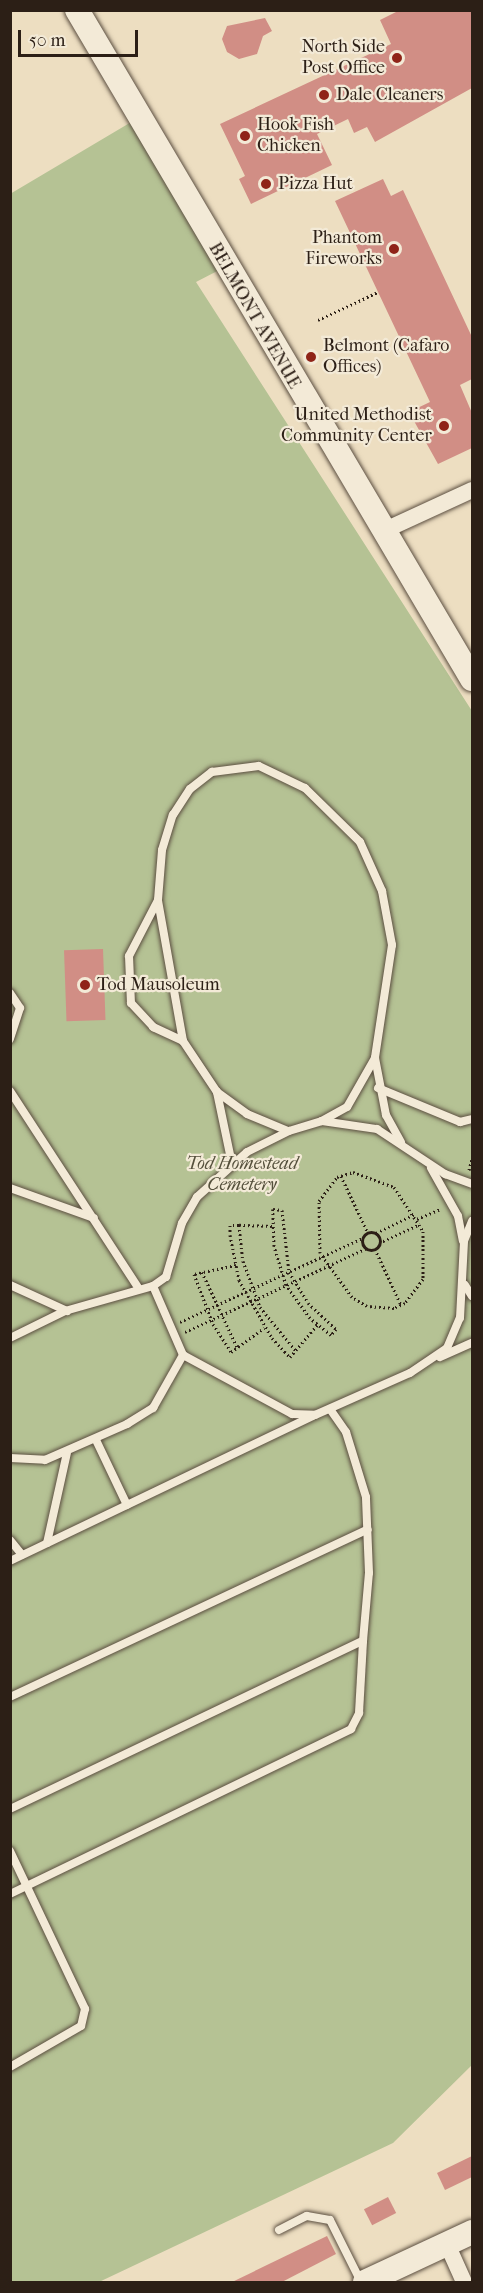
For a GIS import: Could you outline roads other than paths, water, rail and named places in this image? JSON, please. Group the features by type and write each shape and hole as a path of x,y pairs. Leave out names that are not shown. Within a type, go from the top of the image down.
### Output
{"main road":[{"name":"BELMONT AVENUE","path":"77,10 472,680"},
{"path":"363,2283 472,2232"}],"street":[{"path":"383,531 472,490"},
{"path":"447,2244 464,2283"}],"lane":[{"path":"289,1131 247,1114 217,1092 183,1041 158,900 162,850 172,815 190,789 212,772 259,766 305,788 360,843 389,918 392,945 375,1058 378,1088 401,1142"},
{"path":"158,900 129,956 131,1003 153,1027 183,1041"},
{"path":"10,993 20,1008 10,1039"},
{"path":"10,1338 67,1311 153,1286 166,1277 182,1223 197,1197 232,1164 289,1131 322,1121 347,1107 375,1058"},
{"path":"378,1088 460,1122 472,1119"},
{"path":"10,1091 139,1290"},
{"path":"217,1092 232,1164"},
{"path":"322,1121 359,1124 401,1142 426,1162 472,1184"},
{"path":"426,1162 452,1204 464,1241 465,1285 456,1334 432,1361"},
{"path":"10,1188 94,1218"},
{"path":"464,1241 472,1221"},
{"path":"10,1285 67,1311"},
{"path":"465,1285 472,1296"},
{"path":"153,1286 183,1355 292,1414 315,1415"},
{"path":"10,1561 315,1415 472,1343"},
{"path":"10,1458 29,1462 67,1453 96,1440 153,1408 183,1355"},
{"path":"10,1894 351,1729 359,1713 368,1529 357,1461 330,1409"},
{"path":"96,1440 127,1505"},
{"path":"47,1543 67,1453"},
{"path":"10,1697 368,1529"},
{"path":"10,1540 22,1555"},
{"path":"10,1809 363,1641"},
{"path":"10,1851 85,2009 81,2026 10,2067"},
{"path":"279,2230 307,2216 330,2220 363,2283"}],"place":[{"name":"North Side Post Office","path":"397,58"},
{"name":"Dale Cleaners","path":"324,95"},
{"name":"Hook Fish Chicken","path":"245,136"},
{"name":"Pizza Hut","path":"266,184"},
{"name":"Phantom Fireworks","path":"394,249"},
{"name":"Belmont (Cafaro Offices)","path":"311,357"},
{"name":"United Methodist Community Center","path":"444,426"},
{"name":"Tod Mausoleum","path":"85,985"}],"park label":[{"name":"Tod Homestead Cemetery","path":"242,1175"}]}
